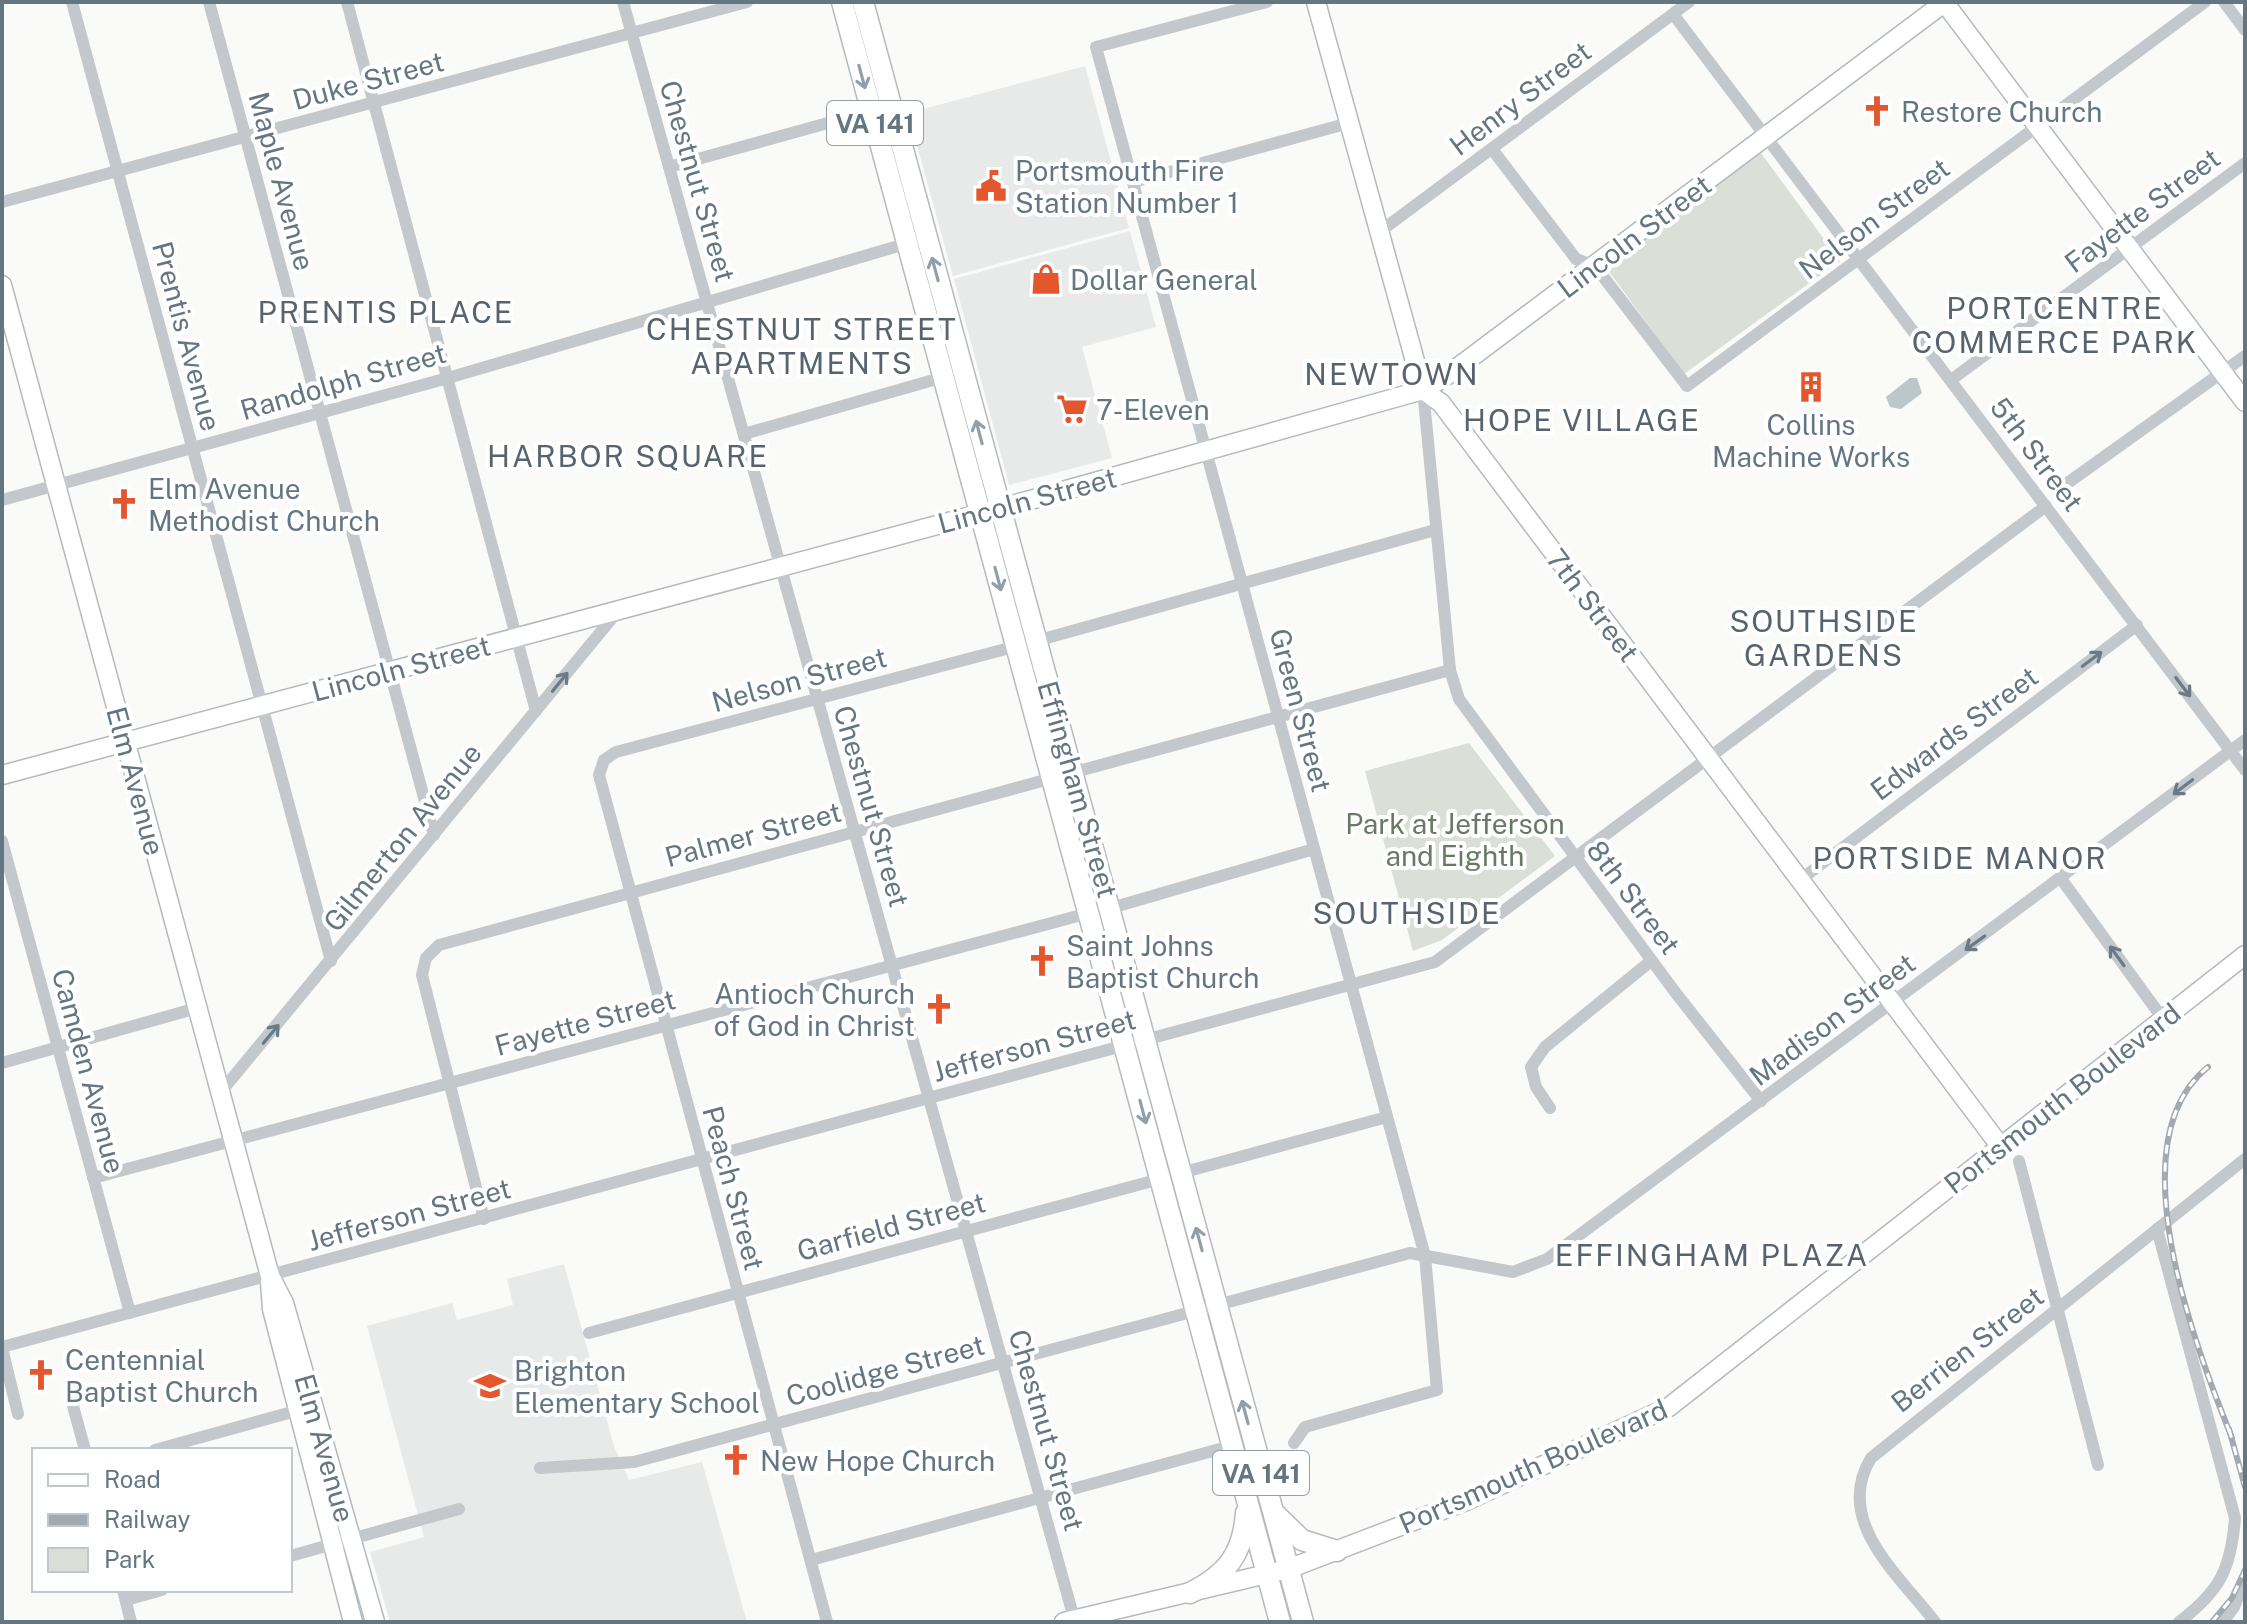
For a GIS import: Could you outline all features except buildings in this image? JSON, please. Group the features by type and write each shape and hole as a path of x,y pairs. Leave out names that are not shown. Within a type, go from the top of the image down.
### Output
{"main road":[{"name":"Effingham Street","path":"842,2 871,111 917,241 1062,776 1089,913 1277,1615"},
{"name":"Effingham Street","path":"863,2 944,377 990,510"},
{"path":"1316,2 1423,390"},
{"path":"1945,2 2245,402"},
{"name":"Lincoln Street","path":"2,775 990,510 1423,390 1595,266 1945,2"},
{"name":"Elm Avenue","path":"2,285 9,344 56,485 270,1276 272,1309 352,1540 375,1622"},
{"name":"7th Street","path":"1423,390 1441,403 2001,1147"},
{"name":"Effingham Street","path":"1062,776 1111,908 1303,1622"},
{"name":"Portsmouth Boulevard","path":"1071,1621 1288,1569 1479,1496 1669,1407 2245,955"},
{"name":"Elm Avenue","path":"305,1408 332,1545 353,1622"},
{"path":"1190,1593 1219,1577 1237,1555 1245,1531 1247,1497"},
{"path":"1270,1508 1287,1530 1302,1540 1337,1551"}],"street":[{"name":"Prentis Avenue","path":"72,2 331,961"},
{"name":"Maple Avenue","path":"209,2 434,835"},
{"path":"347,2 536,711"},
{"name":"Chestnut Street","path":"623,2 1041,1498 1071,1621"},
{"name":"Duke Street","path":"2,202 747,2"},
{"name":"Green Street","path":"1267,2 1096,47 1425,1256 1437,1390 1305,1427 1294,1443"},
{"name":"Henry Street","path":"1378,233 1689,2"},
{"name":"Nelson Street","path":"1595,266 1687,386 2205,2"},
{"path":"2224,2 2245,30"},
{"name":"5th Street","path":"1673,14 2245,770"},
{"path":"669,167 871,111"},
{"path":"1133,182 1349,123"},
{"path":"1492,149 1576,259 1595,266"},
{"name":"Fayette Street","path":"1951,380 2245,163"},
{"name":"Randolph Street","path":"2,500 448,378 917,241"},
{"path":"2062,487 2245,356"},
{"path":"744,434 944,377"},
{"name":"8th Street","path":"1423,390 1450,670 1459,699 1651,961 1761,1101"},
{"name":"Jefferson Street","path":"2,1348 1435,962 2046,506"},
{"name":"Nelson Street","path":"600,767 616,752 1026,644 1435,530"},
{"name":"Gilmerton Avenue","path":"220,1093 619,610"},
{"name":"Edwards Street","path":"1800,880 2137,625"},
{"name":"Palmer Street","path":"449,1084 422,975 426,958 439,945 1450,670"},
{"name":"Madison Street","path":"1425,1256 1513,1272 1547,1259 2062,880 2245,740"},
{"name":"Peach Street","path":"600,767 599,775 630,892 827,1622"},
{"name":"Camden Avenue","path":"2,841 130,1313"},
{"path":"1111,908 1314,849"},
{"path":"2062,880 2163,1019"},
{"name":"Fayette Street","path":"93,1178 1089,913"},
{"path":"1550,1108 1536,1087 1531,1067 1545,1047 1651,961"},
{"path":"2,1063 197,1008"},
{"path":"449,1084 484,1219"},
{"path":"1181,1173 1387,1117"},
{"name":"Berrien Street","path":"1935,1622 1866,1533 1857,1499 1862,1473 1871,1458 2245,1159"},
{"path":"2019,1161 2098,1465"},
{"name":"Garfield Street","path":"589,1333 1160,1179"},
{"path":"2157,1229 2233,1500 2233,1543 2228,1564 2209,1598 2179,1622"},
{"name":"Coolidge Street","path":"540,1468 624,1464 1410,1253 1425,1256"},
{"path":"2,1348 18,1414"},
{"path":"73,1406 84,1448"},
{"path":"162,1448 305,1408"},
{"path":"811,1560 1231,1446"},
{"path":"292,1555 459,1509"},
{"path":"2223,1622 2234,1607 2245,1580"},
{"path":"131,1622 124,1595 147,1592"}],"shaded area":[{"path":"1085,66 1129,228 953,276 908,113"},
{"path":"1130,231 1156,327 1082,347 1112,458 1009,485 954,279"},
{"path":"1910,378 1917,378 1922,393 1901,409 1890,407 1886,397"},
{"name":"Brighton Elementary School","path":"564,1264 614,1446 629,1480 702,1462 747,1622 390,1622 370,1552 424,1537 367,1326 452,1303 457,1320 513,1305 507,1279"}],"green space":[{"path":"1761,153 1840,261 1684,374 1605,266"},
{"name":"Park at Jefferson and Eighth","path":"1469,743 1555,856 1442,940 1413,951 1365,771"}],"railway":[{"path":"2208,1067 2181,1100 2167,1144 2165,1193 2184,1301 2232,1438"},
{"path":"2229,1429 2245,1487"},
{"path":"2212,1622 2232,1598 2245,1570"}],"place":[{"name":"Restore Church","path":"1877,111"},
{"name":"Portsmouth Fire Station Number 1","path":"991,186"},
{"name":"Dollar General","path":"1046,279"},
{"name":"Collins Machine Works","path":"1811,387"},
{"name":"7-Eleven","path":"1072,409"},
{"name":"Elm Avenue Methodist Church","path":"124,504"},
{"name":"Saint Johns Baptist Church","path":"1042,961"},
{"name":"Antioch Church of God in Christ","path":"939,1009"},
{"name":"Centennial Baptist Church","path":"41,1375"},
{"name":"Brighton Elementary School","path":"490,1386"},
{"name":"New Hope Church","path":"736,1460"}],"district":[{"name":"PRENTIS PLACE","path":"386,312"},
{"name":"PORTCENTRE COMMERCE PARK","path":"2055,325"},
{"name":"CHESTNUT STREET APARTMENTS","path":"802,346"},
{"name":"NEWTOWN","path":"1392,374"},
{"name":"HOPE VILLAGE","path":"1582,420"},
{"name":"HARBOR SQUARE","path":"628,456"},
{"name":"SOUTHSIDE GARDENS","path":"1824,638"},
{"name":"PORTSIDE MANOR","path":"1960,858"},
{"name":"SOUTHSIDE","path":"1407,913"},
{"name":"EFFINGHAM PLAZA","path":"1712,1255"}]}
